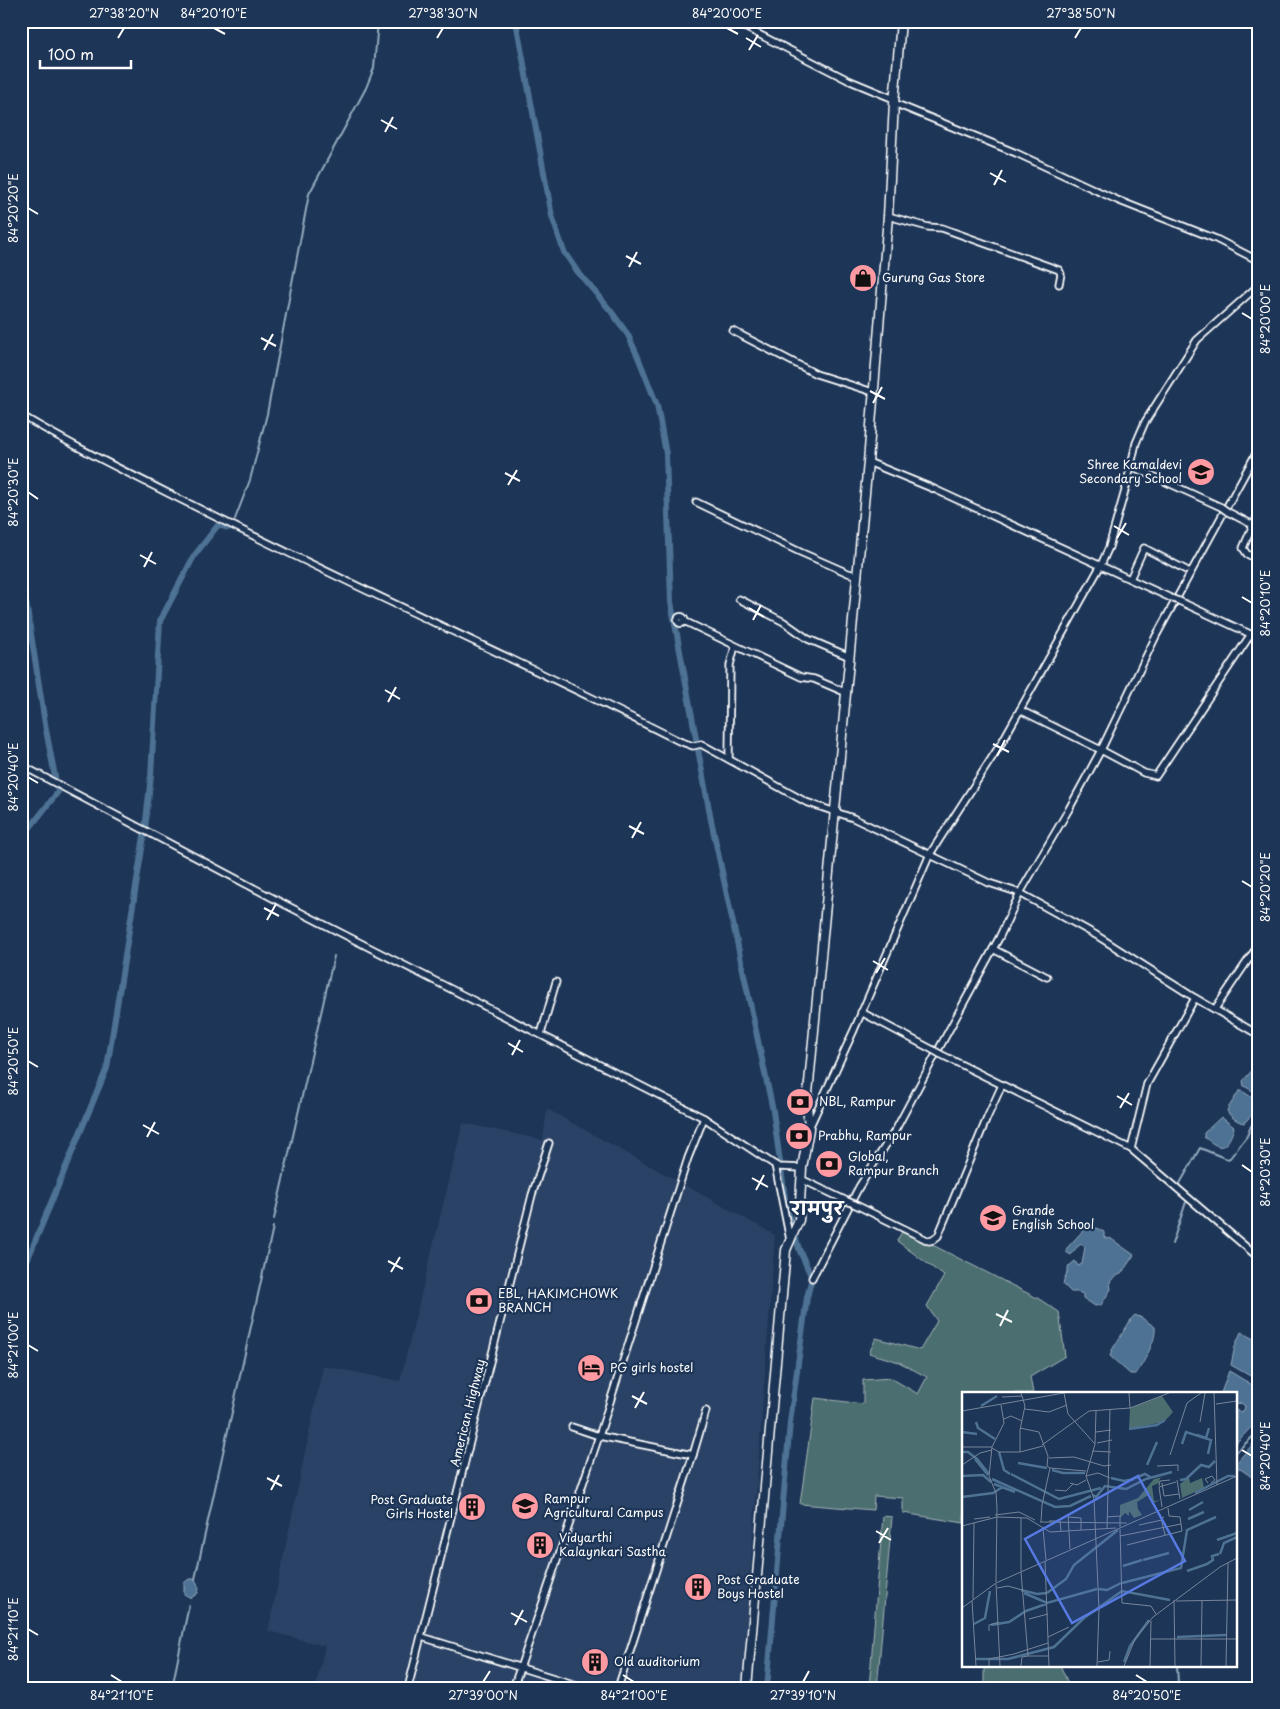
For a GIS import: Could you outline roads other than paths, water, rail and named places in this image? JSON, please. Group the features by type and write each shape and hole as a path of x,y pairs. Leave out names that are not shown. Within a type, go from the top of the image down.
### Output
{"main road":[{"path":"747,1688 786,1250 799,1220 802,1168 809,1129 807,1104 868,462 888,216 894,101 901,21"}],"street":[{"path":"733,21 848,80 894,101 1016,153 1117,200 1216,239 1259,261"},
{"path":"888,216 928,227 942,228 1059,270 1061,274 1059,284"},
{"path":"809,1129 930,854 1002,742 1101,565 1109,547 1136,443 1145,422 1197,340 1259,285"},
{"path":"733,331 816,374 873,392"},
{"path":"21,415 61,438 240,530 556,680 679,741 693,746 701,744 806,802 853,818 989,883 1022,894 1096,935 1195,998 1259,1035"},
{"path":"812,1278 859,1187 896,1129 1101,750 1156,636 1259,448"},
{"path":"868,462 1101,565 1259,638"},
{"path":"1131,466 1221,507 1253,525"},
{"path":"696,502 800,552 858,576"},
{"path":"1259,515 1243,548 1247,554 1259,560"},
{"path":"1130,579 1144,548 1186,570"},
{"path":"739,600 784,622 808,640 850,656"},
{"path":"684,621 801,677 814,679 847,693"},
{"path":"1020,710 1153,777 1156,776 1251,634"},
{"path":"729,759 730,665 735,646"},
{"path":"21,765 284,904 704,1118 777,1166 802,1168"},
{"path":"1215,1009 1259,944"},
{"path":"993,950 1047,976"},
{"path":"541,1034 556,982"},
{"path":"1132,1149 1147,1084 1195,998"},
{"path":"861,1012 1002,1086 1132,1149 1259,1258"},
{"path":"801,1179 929,1241 933,1240 938,1236 1002,1086"},
{"path":"513,1688 599,1436 688,1158 704,1118"},
{"name":"American Highway","path":"408,1688 532,1195 548,1143"},
{"path":"777,1166 791,1237"},
{"path":"618,1688 706,1411"},
{"path":"572,1427 599,1436 693,1456"},
{"path":"422,1638 586,1688"}],"waterway":[{"path":"235,519 250,480 267,414 309,194 366,88 374,68 378,21"},
{"path":"516,21 552,216 564,252 628,335 657,405 666,454 671,602 711,820 773,1111 786,1205 799,1249 812,1278 807,1297 790,1422 767,1688"},
{"path":"145,829 151,776 160,621 194,556 218,525 228,528"},
{"path":"21,570 46,730 58,792 21,839"},
{"path":"21,1275 107,1068 144,836"},
{"path":"274,1219 334,956"},
{"path":"1179,1185 1200,1148 1227,1159 1230,1158 1247,1136 1251,1126 1259,1119"},
{"path":"1172,1244 1186,1202"},
{"path":"195,1579 273,1227"},
{"path":"1238,1450 1259,1431"},
{"path":"172,1688 189,1605"},
{"path":"1176,1688 1178,1683 1177,1666"}],"place":[{"name":"Gurung Gas Store","path":"863,278"},
{"name":"Shree Kamaldevi Secondary School","path":"1201,472"},
{"name":"NBL, Rampur","path":"800,1102"},
{"name":"Prabhu, Rampur","path":"799,1136"},
{"name":"Global, Rampur Branch","path":"829,1164"},
{"name":"Grande English School","path":"993,1218"},
{"name":"EBL, HAKIMCHOWK BRANCH","path":"479,1301"},
{"name":"PG girls hostel","path":"591,1368"},
{"name":"Rampur Agricultural Campus","path":"525,1506"},
{"name":"Post Graduate Girls Hostel","path":"472,1507"},
{"name":"Vidyarthi Kalaynkari Sastha","path":"540,1545"},
{"name":"Post Graduate Boys Hostel","path":"698,1587"},
{"name":"Old auditorium","path":"595,1662"}],"district":[{"name":"रामपुर","path":"817,1209"}]}
